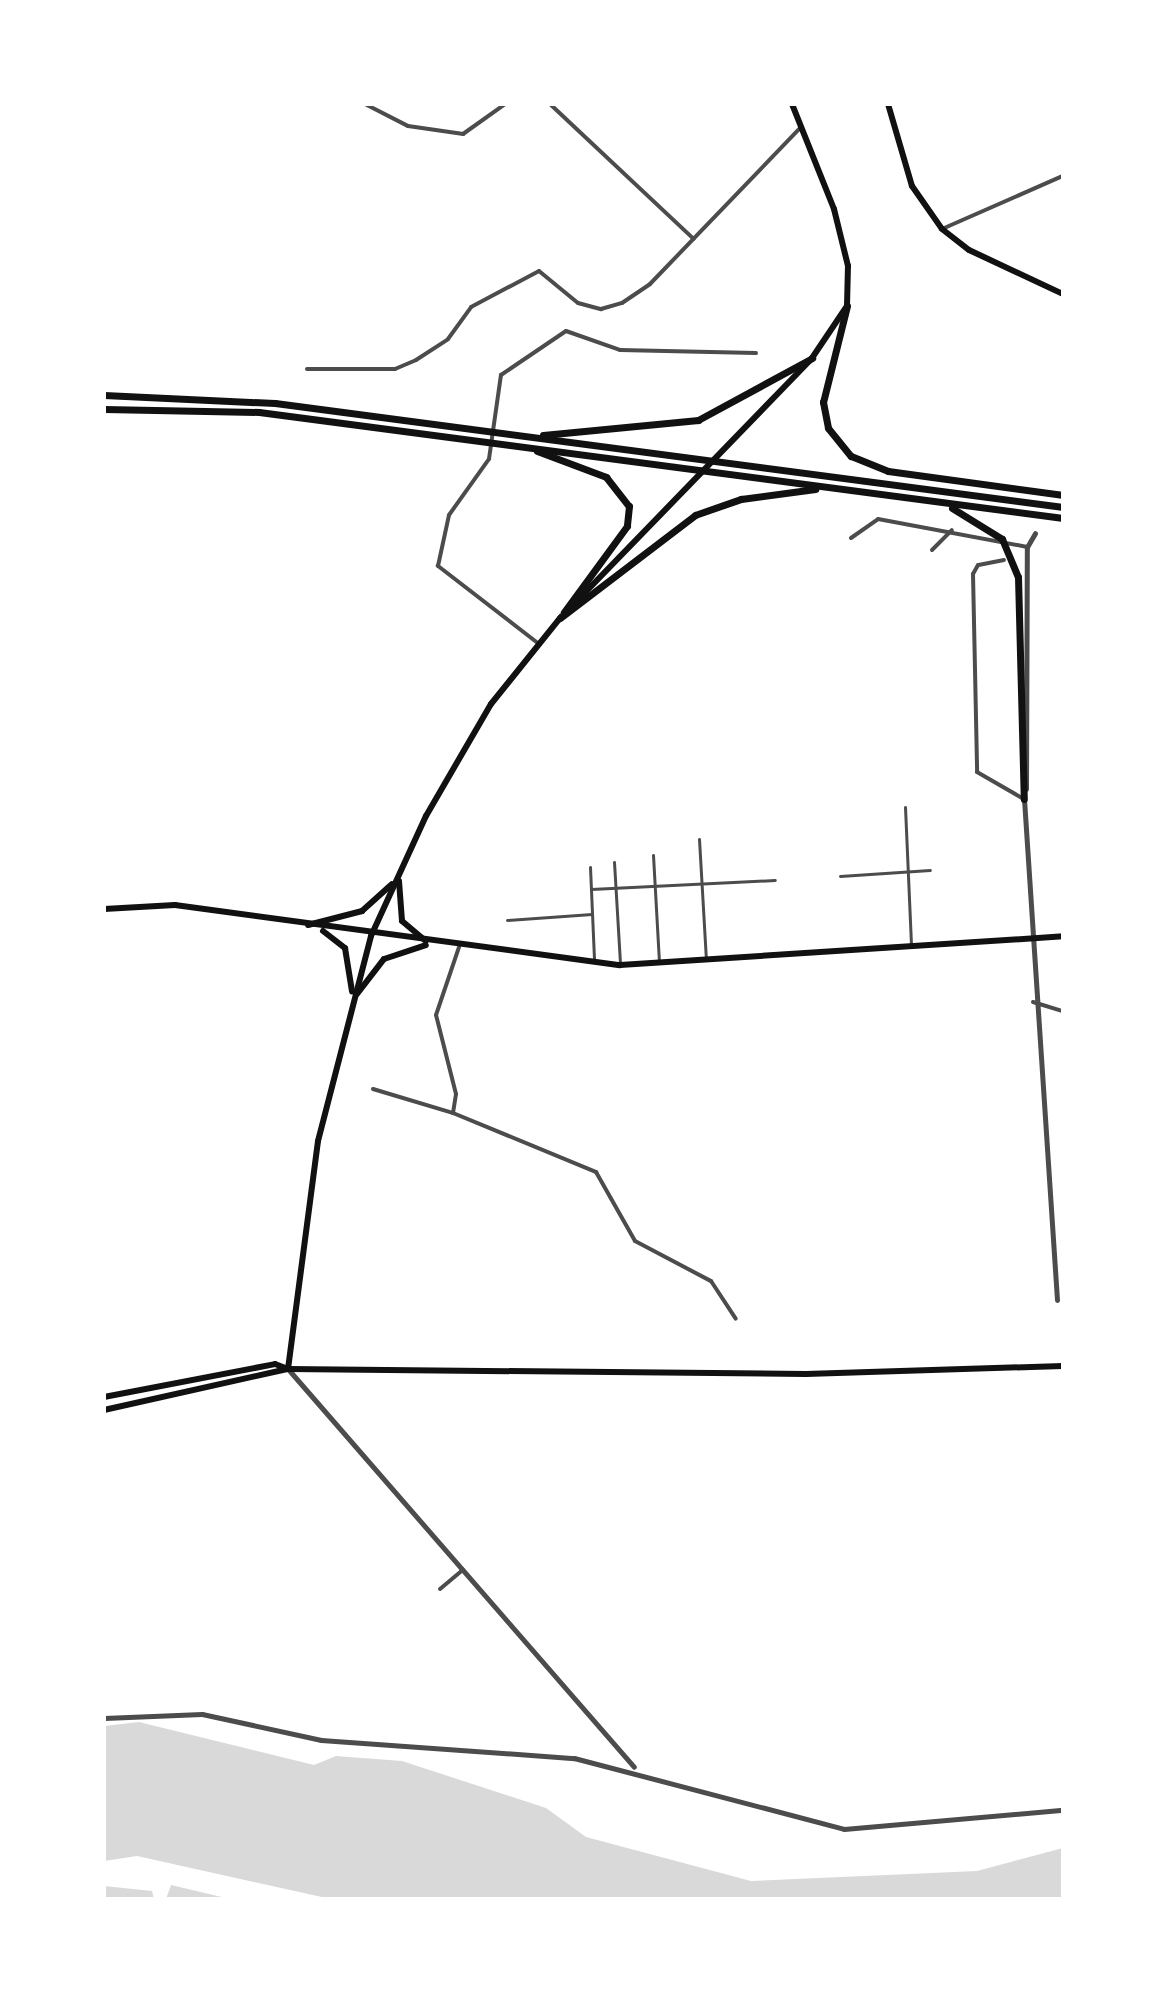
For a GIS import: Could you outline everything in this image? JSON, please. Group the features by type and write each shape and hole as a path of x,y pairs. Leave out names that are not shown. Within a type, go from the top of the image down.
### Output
{"highway":[{"path":"847,306 823,402 828,428 851,456 888,471 1063,495"},
{"path":"528,436 698,420 812,358"},
{"path":"104,395 275,403 1063,507"},
{"path":"104,409 259,412 1060,518"},
{"path":"523,447 606,477 629,506 627,526 560,618"},
{"path":"560,618 695,515 759,495 836,488"},
{"path":"938,503 987,525 1007,547 1018,577 1024,799"}],"main road":[{"path":"288,1369 318,1141 351,1003 371,936 399,875 491,704 560,618 812,358 847,306 848,266 834,209 792,104"},
{"path":"888,104 912,186 942,229 969,250 1063,294"},
{"path":"303,925 362,911 399,875"},
{"path":"399,875 402,921 433,944"},
{"path":"104,909 175,905 371,936 620,965 1063,936"},
{"path":"303,925 345,948 351,1003"},
{"path":"351,1003 384,959 433,944"},
{"path":"104,1397 275,1364 288,1369"},
{"path":"104,1410 288,1369 806,1374 1063,1366"}],"street":[{"path":"365,104 408,126 463,134 505,104"},
{"path":"550,104 694,239"},
{"path":"307,369 395,369 416,360 448,339 471,307 539,271 578,303 601,309 622,303 694,239 801,127"},
{"path":"942,229 1063,176"},
{"path":"539,644 438,566 449,515 489,459 501,375 566,331 620,350 756,353"},
{"path":"851,538 878,519 952,530 1027,547"},
{"path":"932,550 952,530"},
{"path":"1035,533 1027,547 1024,799 1028,938 1057,1300"},
{"path":"1004,560 978,565 973,574 977,772 1024,799"},
{"path":"905,807 911,946"},
{"path":"699,839 706,959"},
{"path":"653,855 659,962"},
{"path":"614,862 620,965"},
{"path":"590,867 594,962"},
{"path":"840,876 930,870"},
{"path":"591,889 775,880"},
{"path":"507,920 592,914"},
{"path":"453,1113 456,1094 436,1015 459,947"},
{"path":"1033,1002 1063,1011"},
{"path":"373,1089 453,1113 596,1172 635,1241 711,1281 736,1319"},
{"path":"288,1369 635,1768"},
{"path":"440,1589 463,1570"},
{"path":"104,1718 202,1714 321,1740 401,1740 635,1768 856,1830 1063,1810"}],"shaded area":[{"path":"139,1722 314,1765 336,1756 402,1761 546,1808 586,1837 751,1881 977,1871 1063,1848 1063,1899 331,1899 137,1856 104,1861 104,1726"},
{"path":"171,1885 230,1899 166,1899"},
{"path":"104,1886 152,1891 154,1899 104,1899"}]}
